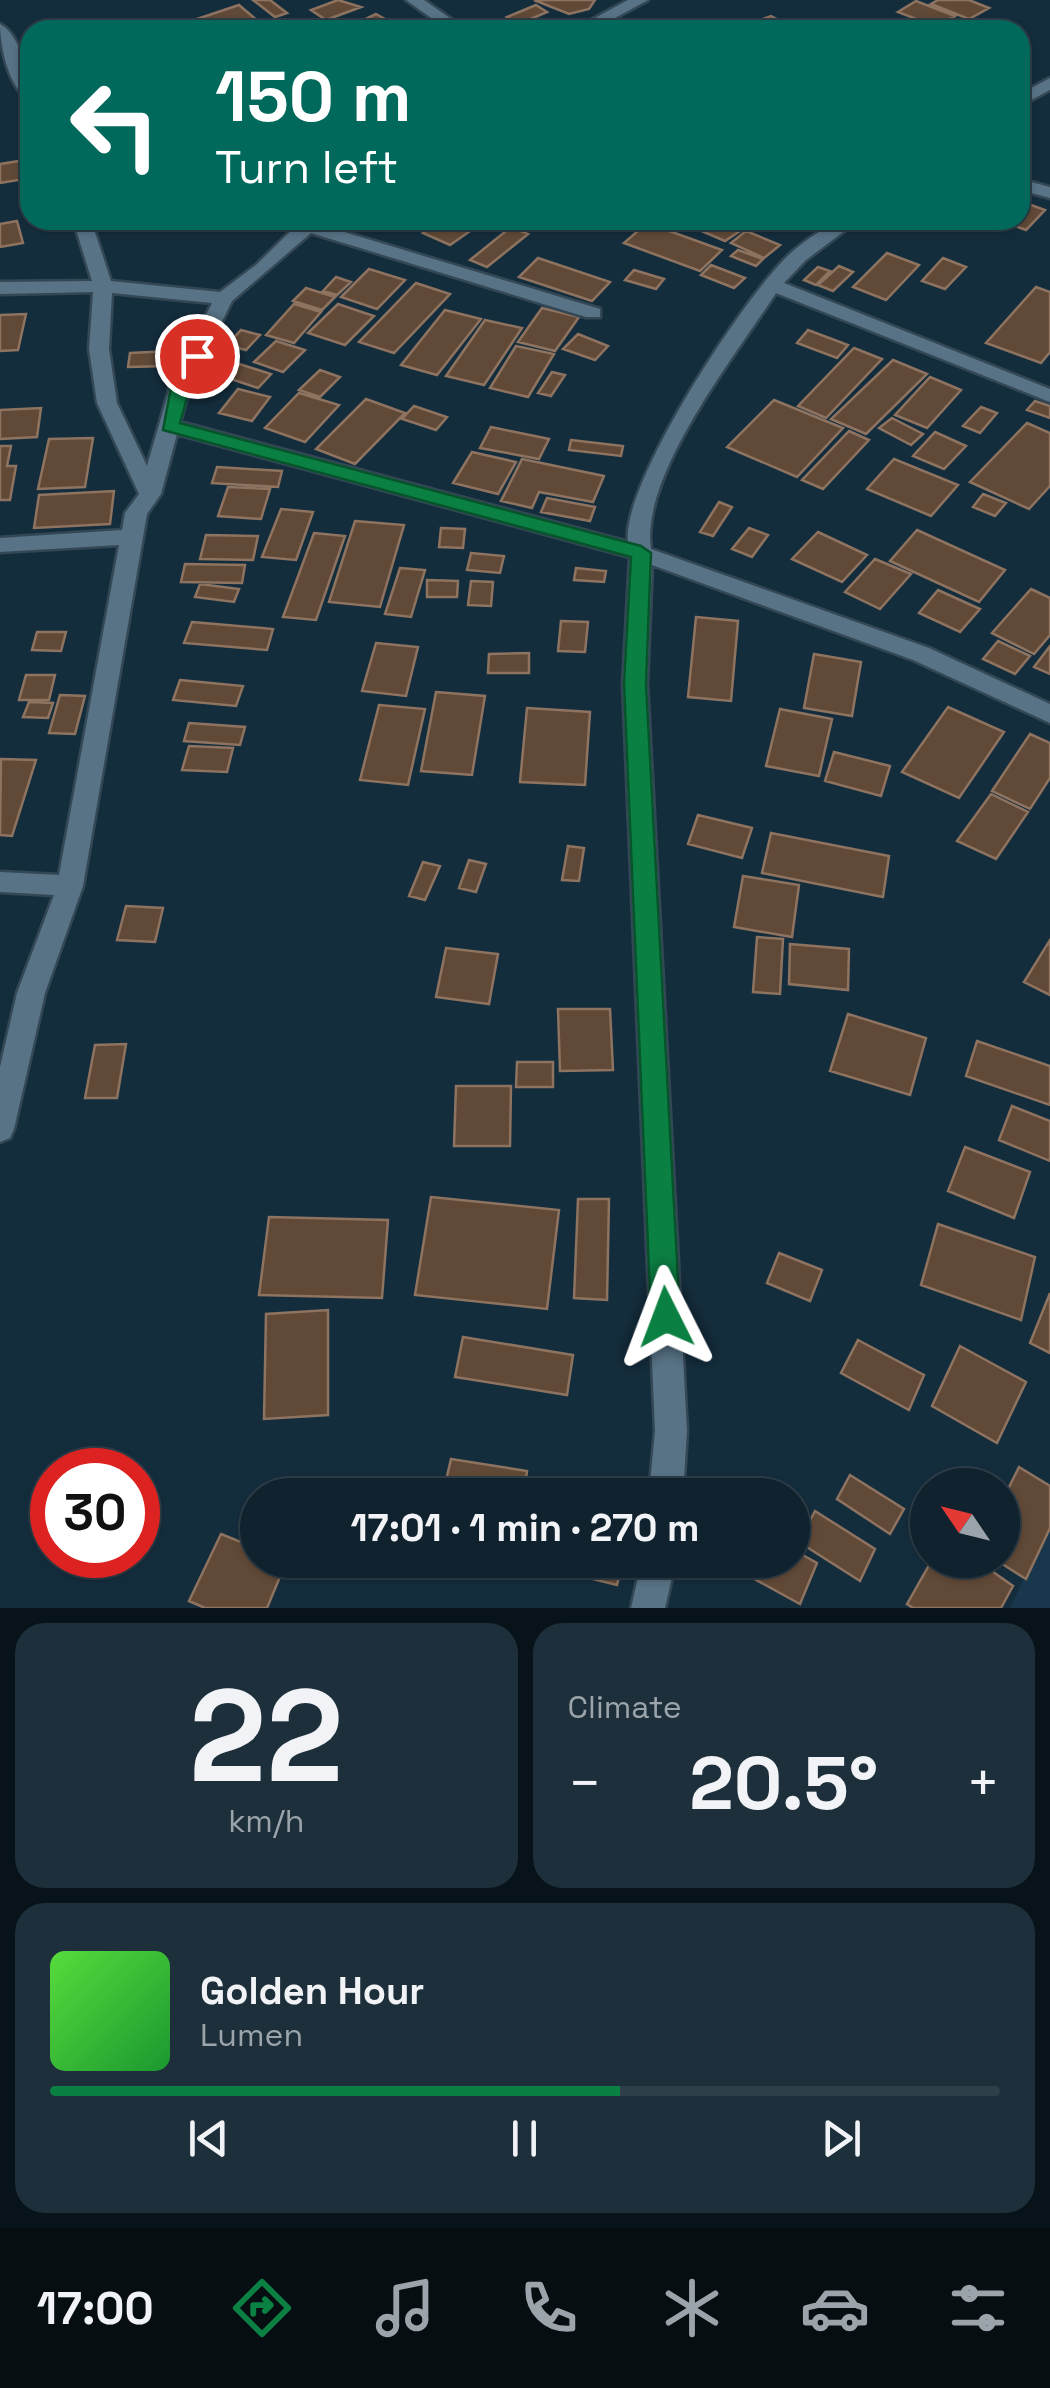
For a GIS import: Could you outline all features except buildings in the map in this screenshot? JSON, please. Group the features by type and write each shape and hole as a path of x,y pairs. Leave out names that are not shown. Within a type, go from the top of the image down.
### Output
{"street":[{"path":"414,0 444,20"},
{"path":"601,20 640,0"},
{"path":"0,29 20,73"},
{"path":"85,230 103,286 99,349 107,403 150,494"},
{"path":"0,1129 32,993 70,886 136,514 150,494 180,387 224,298 263,269 303,230"},
{"path":"332,230 592,313"},
{"path":"667,1478 671,1431 635,684 641,553 636,526 663,454 772,285 799,256 836,230"},
{"path":"772,285 1050,396"},
{"path":"0,288 103,286 224,298"},
{"path":"170,426 641,553 921,654 1050,714"},
{"path":"0,544 130,537"},
{"path":"0,882 70,886"},
{"path":"648,1608 655,1578"}],"shaded area":[{"path":"1050,1523 1050,1608 1010,1608"}],"route":[{"path":"197,356 180,387 170,426 641,553 635,684 666,1317"}]}
